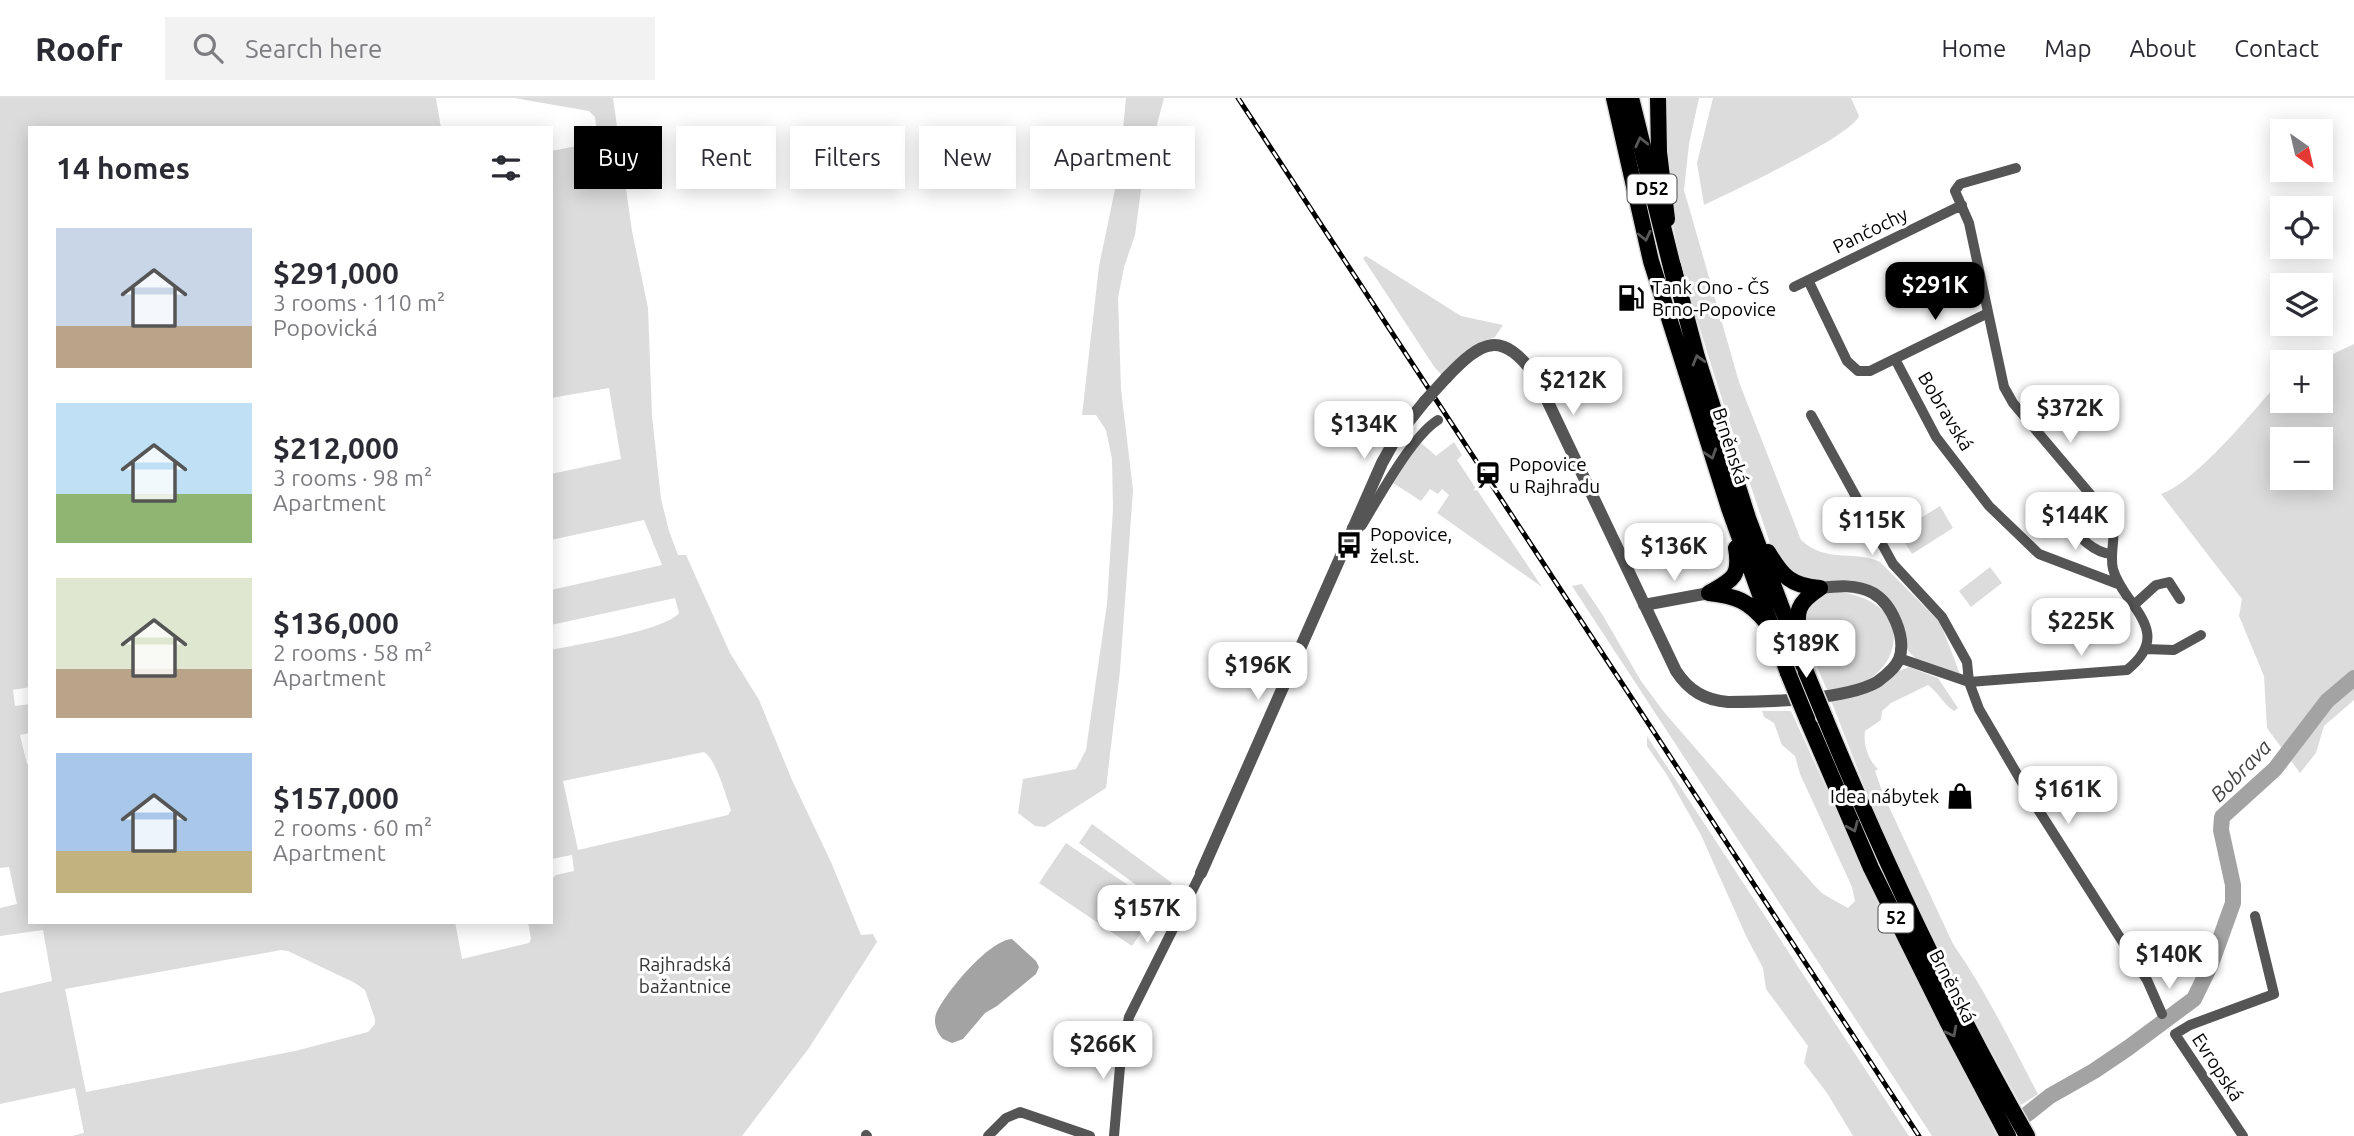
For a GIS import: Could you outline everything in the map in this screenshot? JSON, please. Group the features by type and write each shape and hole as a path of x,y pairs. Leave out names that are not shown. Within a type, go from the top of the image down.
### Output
{"highway":[{"name":"Brněnská","path":"1614,98 1651,261 1728,508 1787,673 1871,868 1947,1021 2001,1107 2027,1136"},
{"name":"D52","path":"1630,98 1675,279"},
{"name":"Brněnská","path":"1658,98 1662,180 1675,279 1748,518 1825,718 1886,860 1964,1020 2001,1107 2008,1136"},
{"path":"1709,593 1732,579 1738,566 1728,508"},
{"path":"1748,518 1785,576 1796,584 1820,587"},
{"path":"1806,672 1797,616 1803,601 1820,587"},
{"path":"1709,593 1749,604 1772,630"}],"street":[{"path":"1899,659 1969,682 2127,670 2145,649 2145,625 2135,604 2118,584 2112,564 2114,530 2109,515 2013,403 2004,387 1969,223 1955,191 1960,184 2016,168"},
{"name":"Pančochy","path":"1794,287 1962,205"},
{"name":"Bobravská","path":"1808,280 1847,360 1858,371 1870,371 1895,359 1936,437 1989,506 2039,554 2118,584"},
{"path":"1895,359 1988,313"},
{"path":"1114,1136 1121,1055 1129,1017 1136,999 1201,873 1382,463 1397,436 1425,401 1470,353 1503,345 1521,356 1536,377 1679,676 1693,691 1712,700 1752,702 1847,692 1879,680 1893,669 1899,659 1901,646 1897,625 1886,606 1877,596 1866,590 1820,587"},
{"path":"1811,415 1893,564 1942,617 1966,662 1969,682 1979,709 2034,803 2147,980 2162,1014"},
{"path":"1352,528 1360,527 1401,461 1429,425 1438,420"},
{"path":"2057,511 2091,547 2098,552 2112,554"},
{"path":"2135,604 2156,585 2169,582 2180,599"},
{"path":"1644,605 1709,593"},
{"path":"2145,649 2175,650 2201,635"},
{"name":"Evropská","path":"2242,1136 2175,1034 2190,1025 2274,994 2255,916"},
{"path":"988,1136 1006,1118 1020,1112 1090,1136"}],"green space":[{"name":"Rajhradská bažantnice","path":"0,98 436,98 441,126 28,126 28,687 13,690 15,706 28,704 28,733 20,735 28,764 28,924 455,924 462,959 529,943 531,939 528,924 553,924 553,878 574,871 572,855 553,859 553,650 639,631 670,620 679,613 675,598 553,625 553,590 662,565 644,520 553,540 553,474 621,459 609,388 553,398 553,151 574,147 574,189 626,189 648,308 652,416 661,499 678,555 686,555 730,653 759,700 861,935 873,934 877,942 809,1048 742,1136 72,1136 84,1133 75,1088 0,1104 0,993 52,981 43,930 0,936 0,908 17,904 9,867 0,868","holes":["704,752 713,762 731,810 728,815 578,850 563,781","281,950 365,990 375,1019 375,1024 368,1032 295,1051 86,1092 65,989"]},
{"name":"Rajhradská bažantnice","path":"514,98 613,98 617,126 596,126 595,117 589,111"},
{"path":"1126,98 1164,98 1157,126 1123,126"},
{"path":"1665,98 1699,98 1689,144 1684,190 1739,382 1801,540 1820,552 1859,556 1880,562 1940,622 1960,674 1916,659 1908,651 1888,602 1799,580 1772,549 1713,371 1684,271 1669,202 1665,168"},
{"path":"1713,98 1851,98 1859,116 1835,137 1813,150 1704,205 1697,163"},
{"path":"1115,189 1141,189 1135,235 1124,267 1118,298 1121,389 1133,490 1120,671 1106,788 1045,827 1035,826 1018,813 1023,779 1076,769 1086,750 1107,604 1113,509 1112,459 1106,430 1096,415 1082,415 1099,266"},
{"path":"1366,256 1461,316 1503,325 1495,337 1472,348 1443,376 1435,368 1363,258"},
{"path":"2354,344 2354,700 2324,726 2316,753 2300,773 2267,728 2264,676 2239,616 2242,599 2161,494 2184,481 2209,459 2269,393 2270,413 2333,413 2333,354"},
{"path":"1419,441 1436,456 1454,442 1462,455 1457,460 1542,587 1437,513 1449,495 1442,489 1438,494 1430,489 1421,501 1390,481"},
{"path":"1940,506 1953,528 1912,554 1898,532"},
{"path":"1990,567 2002,583 1971,607 1959,591"},
{"path":"1582,584 1641,681 1664,712 1814,885 1823,894 1848,908 1855,901 1852,887 1800,774 1795,756 1782,745 1774,723 1764,717 1762,711 1791,711 1884,914 1997,1136 1932,1136 1572,586"},
{"path":"1822,593 1847,593 1873,603 1884,611 1894,633 1890,655 1875,675 1855,686 1827,690 1801,629 1802,610"},
{"path":"1909,667 1938,678 1958,708 1954,711 1950,708 1928,685 1891,703 1882,711 1881,720 1865,731 1866,746 1871,761 1878,769 1875,771 1883,794 1953,944 1987,999 2038,1094 2021,1105 1950,972 1885,837 1830,698"},
{"path":"1647,736 1909,1136 1853,1136 1827,1093 1804,1063 1808,1046 1766,989 1763,968 1701,835 1647,746"},
{"path":"1092,824 1172,883 1158,901 1079,843"},
{"path":"1066,843 1159,906 1132,946 1039,883"}],"shaded area":[{"path":"1012,939 1036,961 1039,967 1036,974 985,1013 963,1039 952,1043 943,1039 936,1028 935,1017 948,994 980,958 1002,942"}],"waterway":[{"name":"Bobrava","path":"2026,1115 2050,1096 2128,1048 2194,999 2211,964 2233,903 2233,885 2221,830 2222,817 2275,769 2327,701 2354,678"}],"railway":[{"path":"1238,98 1919,1136"}],"place":[{"name":"Tank Ono - ČS Brno-Popovice","path":"1631,298"},
{"name":"Popovice u Rajhradu","path":"1488,475"},
{"name":"Popovice, žel.st.","path":"1349,545"},
{"name":"Idea nábytek","path":"1960,796"}]}
